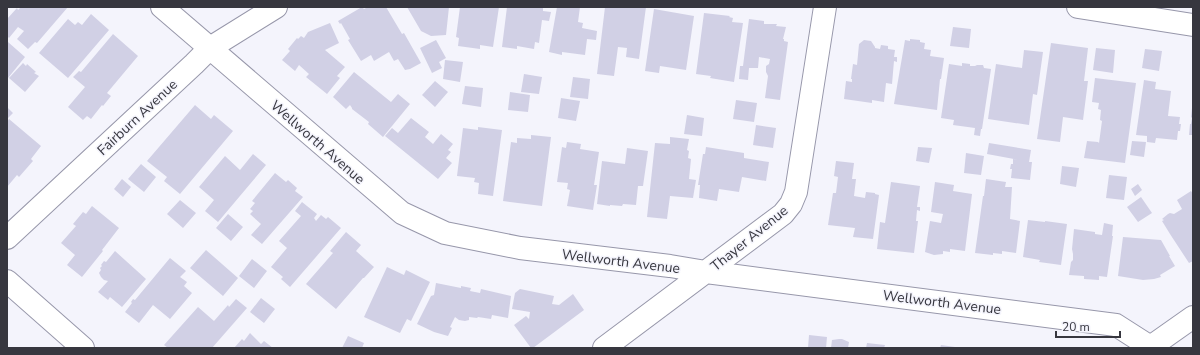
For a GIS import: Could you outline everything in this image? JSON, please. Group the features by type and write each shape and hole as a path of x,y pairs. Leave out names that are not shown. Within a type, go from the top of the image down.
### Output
{"street":[{"name":"Wellworth Avenue","path":"162,7 402,213 445,233 520,248 670,266 706,272 1116,325 1150,348"},
{"name":"Fairburn Avenue","path":"7,238 210,48 276,7"},
{"name":"Thayer Avenue","path":"604,348 784,214 791,204 796,192 825,7"},
{"path":"1078,7 1193,25"},
{"path":"7,281 83,348"},
{"path":"1150,348 1193,317"}],"building":[{"path":"21,7 68,7 37,43 35,42 28,49 17,39 24,31 18,27 9,38 7,36 7,19 17,8 18,10"},
{"path":"362,7 364,9 368,7 386,7 402,34 404,33 421,63 405,70 398,59 394,61 389,52 374,61 371,55 361,61 348,40 350,39 341,23 340,24 338,21"},
{"path":"407,7 449,7 446,35 431,36 421,31"},
{"path":"460,7 499,7 493,47 480,45 480,49 458,46 459,38 456,37"},
{"path":"507,7 543,7 543,11 551,12 549,21 542,20 539,43 535,42 534,49 517,46 517,49 502,47"},
{"path":"557,7 580,7 578,22 583,23 582,28 597,31 596,40 587,39 585,55 562,52 562,55 549,52"},
{"path":"605,7 646,7 639,59 626,57 627,48 618,47 614,76 597,74"},
{"path":"654,9 694,16 686,70 660,66 659,73 645,71"},
{"path":"704,13 730,16 729,17 733,18 732,22 743,23 734,82 696,74"},
{"path":"91,14 109,30 68,78 39,53 68,19 75,25 78,22 82,25"},
{"path":"749,19 764,21 764,24 777,24 776,26 786,27 783,39 784,41 788,42 780,100 765,98 768,76 766,66 769,64 770,59 759,57 758,68 749,68 748,80 739,79 740,66 743,66"},
{"path":"330,23 339,43 325,50 345,67 337,76 340,78 327,94 306,77 309,74 299,65 295,71 282,60 290,51 288,49 297,38 298,39 301,36 304,38 308,32"},
{"path":"953,27 971,29 969,48 950,46"},
{"path":"113,34 138,56 107,93 111,96 103,106 102,105 91,119 87,116 83,120 68,107 85,87 73,77 79,71 81,72"},
{"path":"910,39 920,40 920,42 925,43 924,49 931,50 930,56 944,58 937,110 894,104 905,40 910,41"},
{"path":"436,40 446,58 439,62 442,68 432,73 420,48"},
{"path":"864,40 871,41 875,48 880,49 881,45 888,46 888,49 895,50 894,57 897,57 897,62 894,61 892,84 886,83 884,102 872,100 872,103 844,99 846,81 852,82 853,64 857,65 859,44"},
{"path":"8,42 25,57 8,78 7,44"},
{"path":"1051,43 1088,48 1084,81 1088,81 1083,120 1063,117 1060,142 1037,139"},
{"path":"1096,48 1115,50 1113,73 1093,70"},
{"path":"1145,49 1162,51 1159,71 1142,68"},
{"path":"1024,50 1043,52 1037,95 1033,94 1029,125 988,119 996,64 1022,68"},
{"path":"445,60 463,62 460,82 443,79"},
{"path":"23,63 26,66 27,64 36,72 34,73 39,76 25,92 9,78"},
{"path":"962,63 970,64 970,66 983,65 984,68 991,69 980,136 974,135 975,128 953,125 954,120 941,118 949,64 962,66"},
{"path":"354,72 391,102 398,94 410,104 383,137 368,124 369,122 352,109 350,105 346,109 333,97"},
{"path":"524,74 542,77 539,94 521,92"},
{"path":"573,77 590,79 588,99 570,97"},
{"path":"1095,78 1136,83 1125,163 1084,158 1087,141 1099,143 1102,121 1100,120 1101,110 1098,109 1099,103 1092,102"},
{"path":"1144,80 1156,82 1155,89 1171,91 1168,116 1180,117 1179,124 1181,124 1180,131 1178,131 1177,140 1156,138 1155,143 1147,142 1147,136 1136,135"},
{"path":"435,81 448,92 435,107 422,95"},
{"path":"465,86 483,88 481,107 462,104"},
{"path":"510,92 530,95 528,112 508,110"},
{"path":"561,98 580,101 576,121 558,118"},
{"path":"736,100 757,103 754,122 733,119"},
{"path":"195,105 211,119 214,115 233,131 180,194 164,181 167,177 147,161"},
{"path":"7,107 13,113 7,119"},
{"path":"1192,108 1193,135 1189,135 1192,118"},
{"path":"687,115 704,118 702,136 684,134"},
{"path":"411,118 429,132 425,137 433,144 441,134 453,144 448,150 451,152 446,158 452,163 438,179 385,136 392,128 398,133"},
{"path":"9,119 41,146 31,159 33,161 19,177 17,175 7,187 7,122"},
{"path":"756,125 776,128 773,148 753,145"},
{"path":"478,127 502,130 493,196 478,194 479,183 474,182 475,178 457,176 463,128 478,130"},
{"path":"531,135 551,137 542,206 503,201 511,142 517,143 517,138 531,139"},
{"path":"670,137 689,139 687,150 689,151 688,158 691,159 689,179 696,180 693,198 670,196 667,219 647,217 655,143 670,144"},
{"path":"1132,141 1146,142 1144,157 1130,155"},
{"path":"567,142 581,144 580,149 599,152 594,185 597,185 593,210 567,206 570,190 567,189 568,183 557,182 562,147 566,148"},
{"path":"989,143 1031,150 1029,162 1032,162 1030,180 1011,178 1012,169 1010,169 1011,164 1013,164 1013,159 1019,160 987,154"},
{"path":"706,147 744,153 744,158 769,162 766,181 742,177 739,192 719,189 717,201 699,198 700,185 698,185 703,154 705,154"},
{"path":"918,147 932,148 929,163 916,161"},
{"path":"627,148 648,151 643,186 638,186 636,205 623,204 622,206 610,206 597,204 602,161 625,164"},
{"path":"966,153 984,156 981,175 964,173"},
{"path":"253,154 266,165 218,222 205,211 214,200 199,187 225,156 240,170"},
{"path":"836,161 854,163 852,179 856,179 854,196 865,198 866,192 879,195 873,239 853,237 855,228 828,225 833,193 836,193 838,177 834,176"},
{"path":"141,164 156,177 144,192 128,179"},
{"path":"1062,166 1079,168 1076,187 1060,184"},
{"path":"275,173 286,182 288,180 297,188 295,191 303,197 262,244 251,235 261,224 250,214 253,211 250,209 255,203 252,201"},
{"path":"1109,175 1127,177 1124,200 1106,198"},
{"path":"122,179 131,187 123,197 114,189"},
{"path":"986,179 1006,182 1005,187 1012,187 1010,219 1020,221 1016,253 1002,251 1002,254 993,253 993,255 975,253"},
{"path":"891,182 920,186 917,207 920,207 920,211 917,210 916,221 918,221 914,253 877,249 880,222 885,223"},
{"path":"935,182 954,185 953,191 972,194 965,251 950,249 950,252 943,251 943,254 934,255 925,252 930,221 941,223 943,214 931,212"},
{"path":"1138,184 1142,190 1135,196 1131,189"},
{"path":"1191,191 1193,194 1193,261 1189,263 1162,219 1170,213 1174,214 1182,209 1177,200"},
{"path":"1141,197 1152,213 1138,222 1127,207"},
{"path":"180,200 196,213 183,228 167,214"},
{"path":"302,202 317,214 314,218 316,221 321,215 326,219 328,217 341,228 290,287 281,279 283,277 271,267 287,248 279,241 301,216 295,211"},
{"path":"92,206 119,228 82,277 67,265 75,255 61,243 76,226 73,224 83,212 86,214"},
{"path":"228,214 243,227 231,241 216,228"},
{"path":"1028,220 1067,224 1061,265 1039,262 1040,260 1023,257"},
{"path":"1104,223 1113,225 1113,236 1107,277 1099,276 1099,280 1084,279 1084,276 1069,275 1071,262 1073,260 1072,249 1074,229 1095,232 1095,234 1102,235"},
{"path":"346,232 361,245 356,251 374,267 336,309 306,284 333,253 330,251"},
{"path":"1123,237 1161,240 1175,266 1160,275 1161,277 1154,279 1143,280 1118,276"},
{"path":"206,250 238,278 223,296 190,268"},
{"path":"115,251 146,279 122,307 110,297 108,300 98,292 108,281 104,280 99,273 102,266 101,265 104,261 106,262"},
{"path":"170,258 186,271 180,277 187,282 184,286 192,293 170,319 153,305 139,323 125,312 132,303 131,302 133,299 135,300"},
{"path":"252,259 267,271 254,288 239,276"},
{"path":"387,267 404,275 406,270 430,282 411,321 407,319 400,333 364,317"},
{"path":"436,283 461,288 461,286 471,288 470,291 480,293 481,289 511,296 508,318 492,315 491,319 469,317 469,320 465,321 459,320 455,317 450,327 452,328 448,336 434,332 417,324 431,296 434,295"},
{"path":"520,289 554,296 552,304 559,305 573,294 584,310 531,348 514,325 526,316 529,319 530,312 512,309 515,293"},
{"path":"261,298 275,309 264,323 250,312"},
{"path":"236,299 247,308 212,348 168,348 164,345 198,307 214,321 228,305 229,307"},
{"path":"250,333 261,344 264,341 273,348 234,348 242,339 244,341"},
{"path":"809,335 827,337 826,348 808,348"},
{"path":"348,336 364,343 362,348 342,348"},
{"path":"842,339 849,342 848,348 831,348 832,340"},
{"path":"867,343 885,345 884,348 866,348"},
{"path":"941,345 955,347 955,348 940,348"}]}
